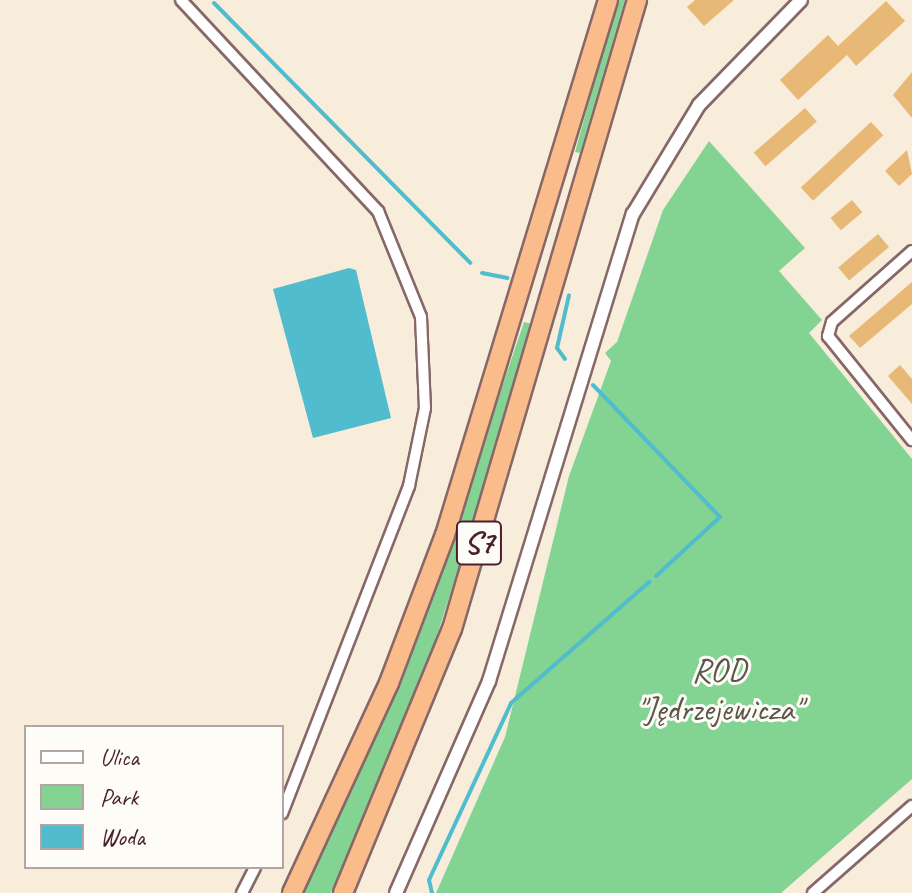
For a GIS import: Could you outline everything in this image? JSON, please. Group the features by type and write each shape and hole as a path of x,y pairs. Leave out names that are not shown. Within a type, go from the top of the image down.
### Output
{"highway":[{"name":"S7","path":"292,893 389,683 445,535 608,0"},
{"name":"S7","path":"343,893 452,629 637,0"}],"street":[{"path":"181,0 378,211 421,317 425,408 409,486 284,808"},
{"path":"396,893 489,681 633,214 699,105 801,0"},
{"path":"912,251 832,322 828,336 912,440"},
{"path":"813,893 912,806"},
{"path":"242,893 254,869"}],"green space":[{"path":"617,0 625,0 580,153 575,152"},
{"name":"ROD \"Jędrzejewicza\"","path":"709,141 805,248 779,271 822,320 809,333 912,459 912,779 781,893 436,893 505,737 569,476 611,361 605,353 617,342 663,210"},
{"path":"524,322 532,324 498,446 418,694 331,893 302,893 423,621"}],"water":[{"path":"349,268 356,270 391,418 313,438 273,289"}],"building":[{"path":"695,0 734,0 704,26 687,7"},
{"path":"886,1 905,21 856,66 847,55 798,100 780,80 828,35 838,46"},
{"path":"912,72 912,118 893,95"},
{"path":"805,108 817,122 765,166 754,153"},
{"path":"871,122 883,135 813,201 801,187"},
{"path":"907,150 912,174 899,186 885,171"},
{"path":"852,200 862,212 841,230 831,218"},
{"path":"878,234 889,247 849,280 838,267"},
{"path":"912,282 912,304 860,348 849,336"},
{"path":"900,365 912,379 912,404 888,376"}],"waterway":[{"path":"214,3 470,263"},
{"path":"482,273 508,278"},
{"path":"565,359 557,348 569,295"},
{"path":"593,385 720,517 656,576"},
{"path":"432,893 429,880 511,703 649,582"}]}
